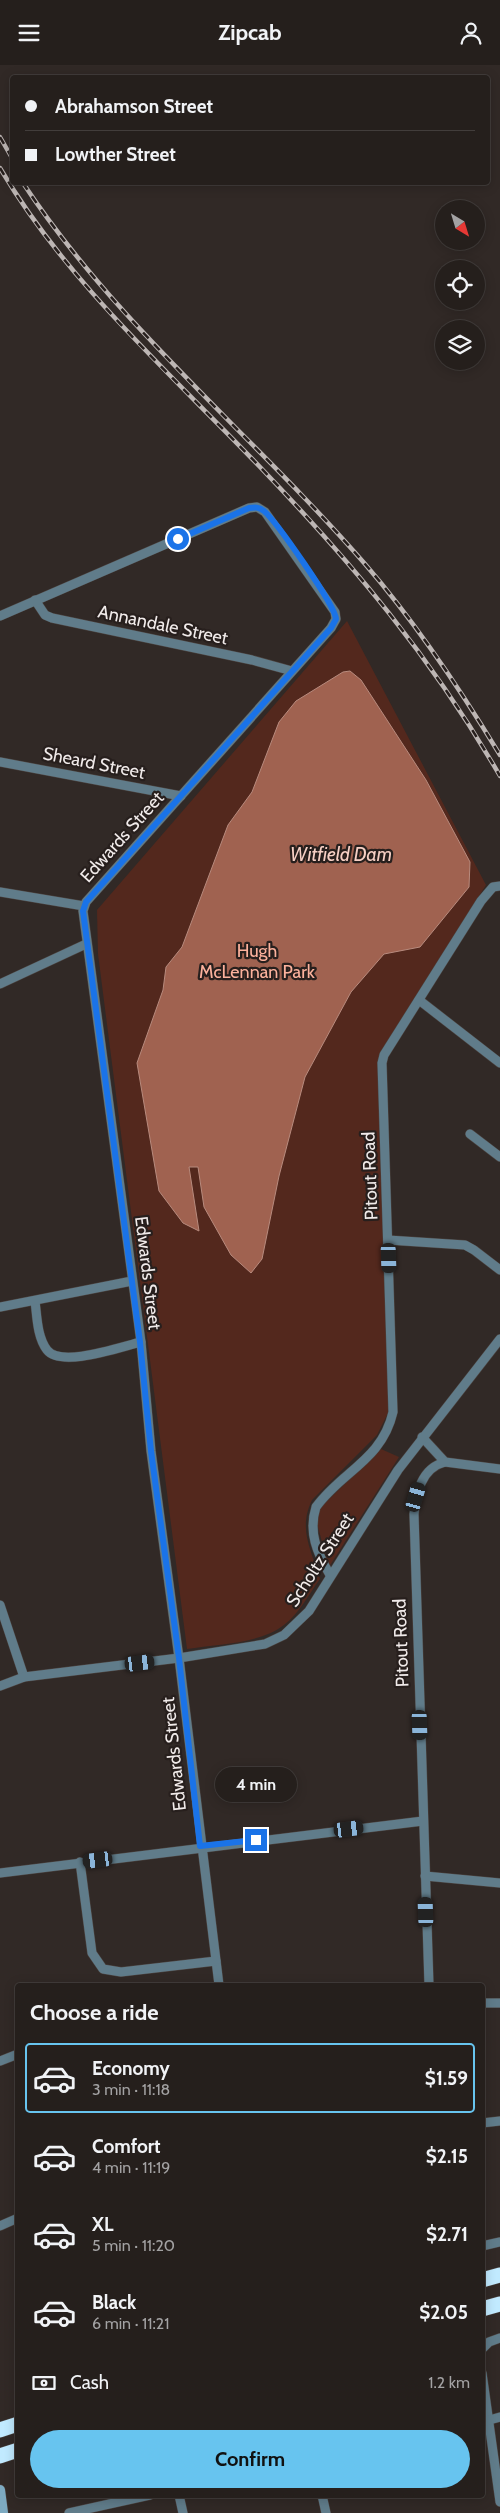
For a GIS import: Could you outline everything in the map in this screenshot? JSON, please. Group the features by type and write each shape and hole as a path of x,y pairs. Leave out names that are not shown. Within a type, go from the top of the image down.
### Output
{"highway":[{"path":"485,2279 500,2275"},
{"path":"485,2308 500,2304"},
{"path":"0,2430 15,2424"},
{"path":"0,2456 15,2451"}],"street":[{"name":"Edwards Street","path":"35,600 249,508 257,507 265,512 276,526 331,604 336,619 331,628 84,906 86,944 140,1342 151,1451 179,1658 200,1846 219,1983"},
{"path":"0,616 35,600"},
{"name":"Annandale Street","path":"35,600 41,611 52,618 266,663 292,671"},
{"name":"Sheard Street","path":"0,762 181,796"},
{"name":"Pitout Road","path":"330,1575 324,1565 312,1531 312,1521 316,1507 381,1443 389,1428 393,1412 382,1063 384,1055 487,892 493,887 500,886"},
{"path":"0,892 84,906"},
{"path":"0,984 86,944"},
{"path":"419,1000 500,1063"},
{"path":"470,1134 500,1157"},
{"path":"388,1240 465,1245 500,1270"},
{"path":"0,1307 132,1281"},
{"path":"35,1301 42,1342 48,1351 58,1357 70,1358 140,1342"},
{"name":"Scholtz Street","path":"0,1686 24,1677 179,1658 257,1646 279,1639 303,1618 398,1470 500,1339"},
{"path":"422,1437 445,1462 500,1469"},
{"name":"Pitout Road","path":"429,1983 414,1515 416,1497 424,1478 434,1466 445,1462"},
{"path":"0,1605 24,1677"},
{"path":"0,1873 200,1846 423,1821"},
{"path":"80,1862 92,1953 103,1969 121,1972 216,1961"},
{"path":"424,1876 500,1883"},
{"path":"485,2003 500,2003"},
{"path":"0,2061 15,2054"},
{"path":"485,2123 500,2121"},
{"path":"0,2226 15,2219"},
{"path":"485,2245 500,2242"},
{"path":"485,2347 500,2338"},
{"path":"500,2417 486,2421 500,2502"},
{"path":"0,2490 3,2513"},
{"path":"69,2513 136,2498"},
{"path":"180,2498 183,2513"},
{"path":"323,2498 326,2513"}],"green space":[{"name":"Hugh McLennan Park","path":"347,621 486,885 412,1002 379,1060 391,1407 377,1435 312,1500 306,1520 306,1530 307,1539 320,1579 304,1604 284,1625 263,1636 250,1640 187,1649 98,954 97,910"},
{"path":"381,1449 399,1457 329,1567 316,1520 321,1507"}],"water":[{"name":"Witfield Dam","path":"350,671 361,680 426,780 470,862 469,887 420,947 384,954 351,992 305,1077 279,1176 262,1259 251,1273 231,1255 204,1207 198,1167 189,1167 199,1231 183,1223 159,1191 137,1063 163,990 166,967 182,947 228,825 252,792 279,722 296,701 343,672"}],"railway":[{"path":"0,137 10,154"},
{"path":"0,168 10,184"},
{"path":"11,185 56,249 88,288 155,361 294,503 359,576 419,652 474,733 500,776"},
{"path":"24,185 60,235 100,285 187,379 322,516 384,586 437,657 500,755"}],"route":[{"path":"178,539 249,508 257,507 265,512 276,526 331,604 336,619 331,628 86,902 83,911 145,1379 151,1451 179,1658 200,1846 256,1840"}]}
